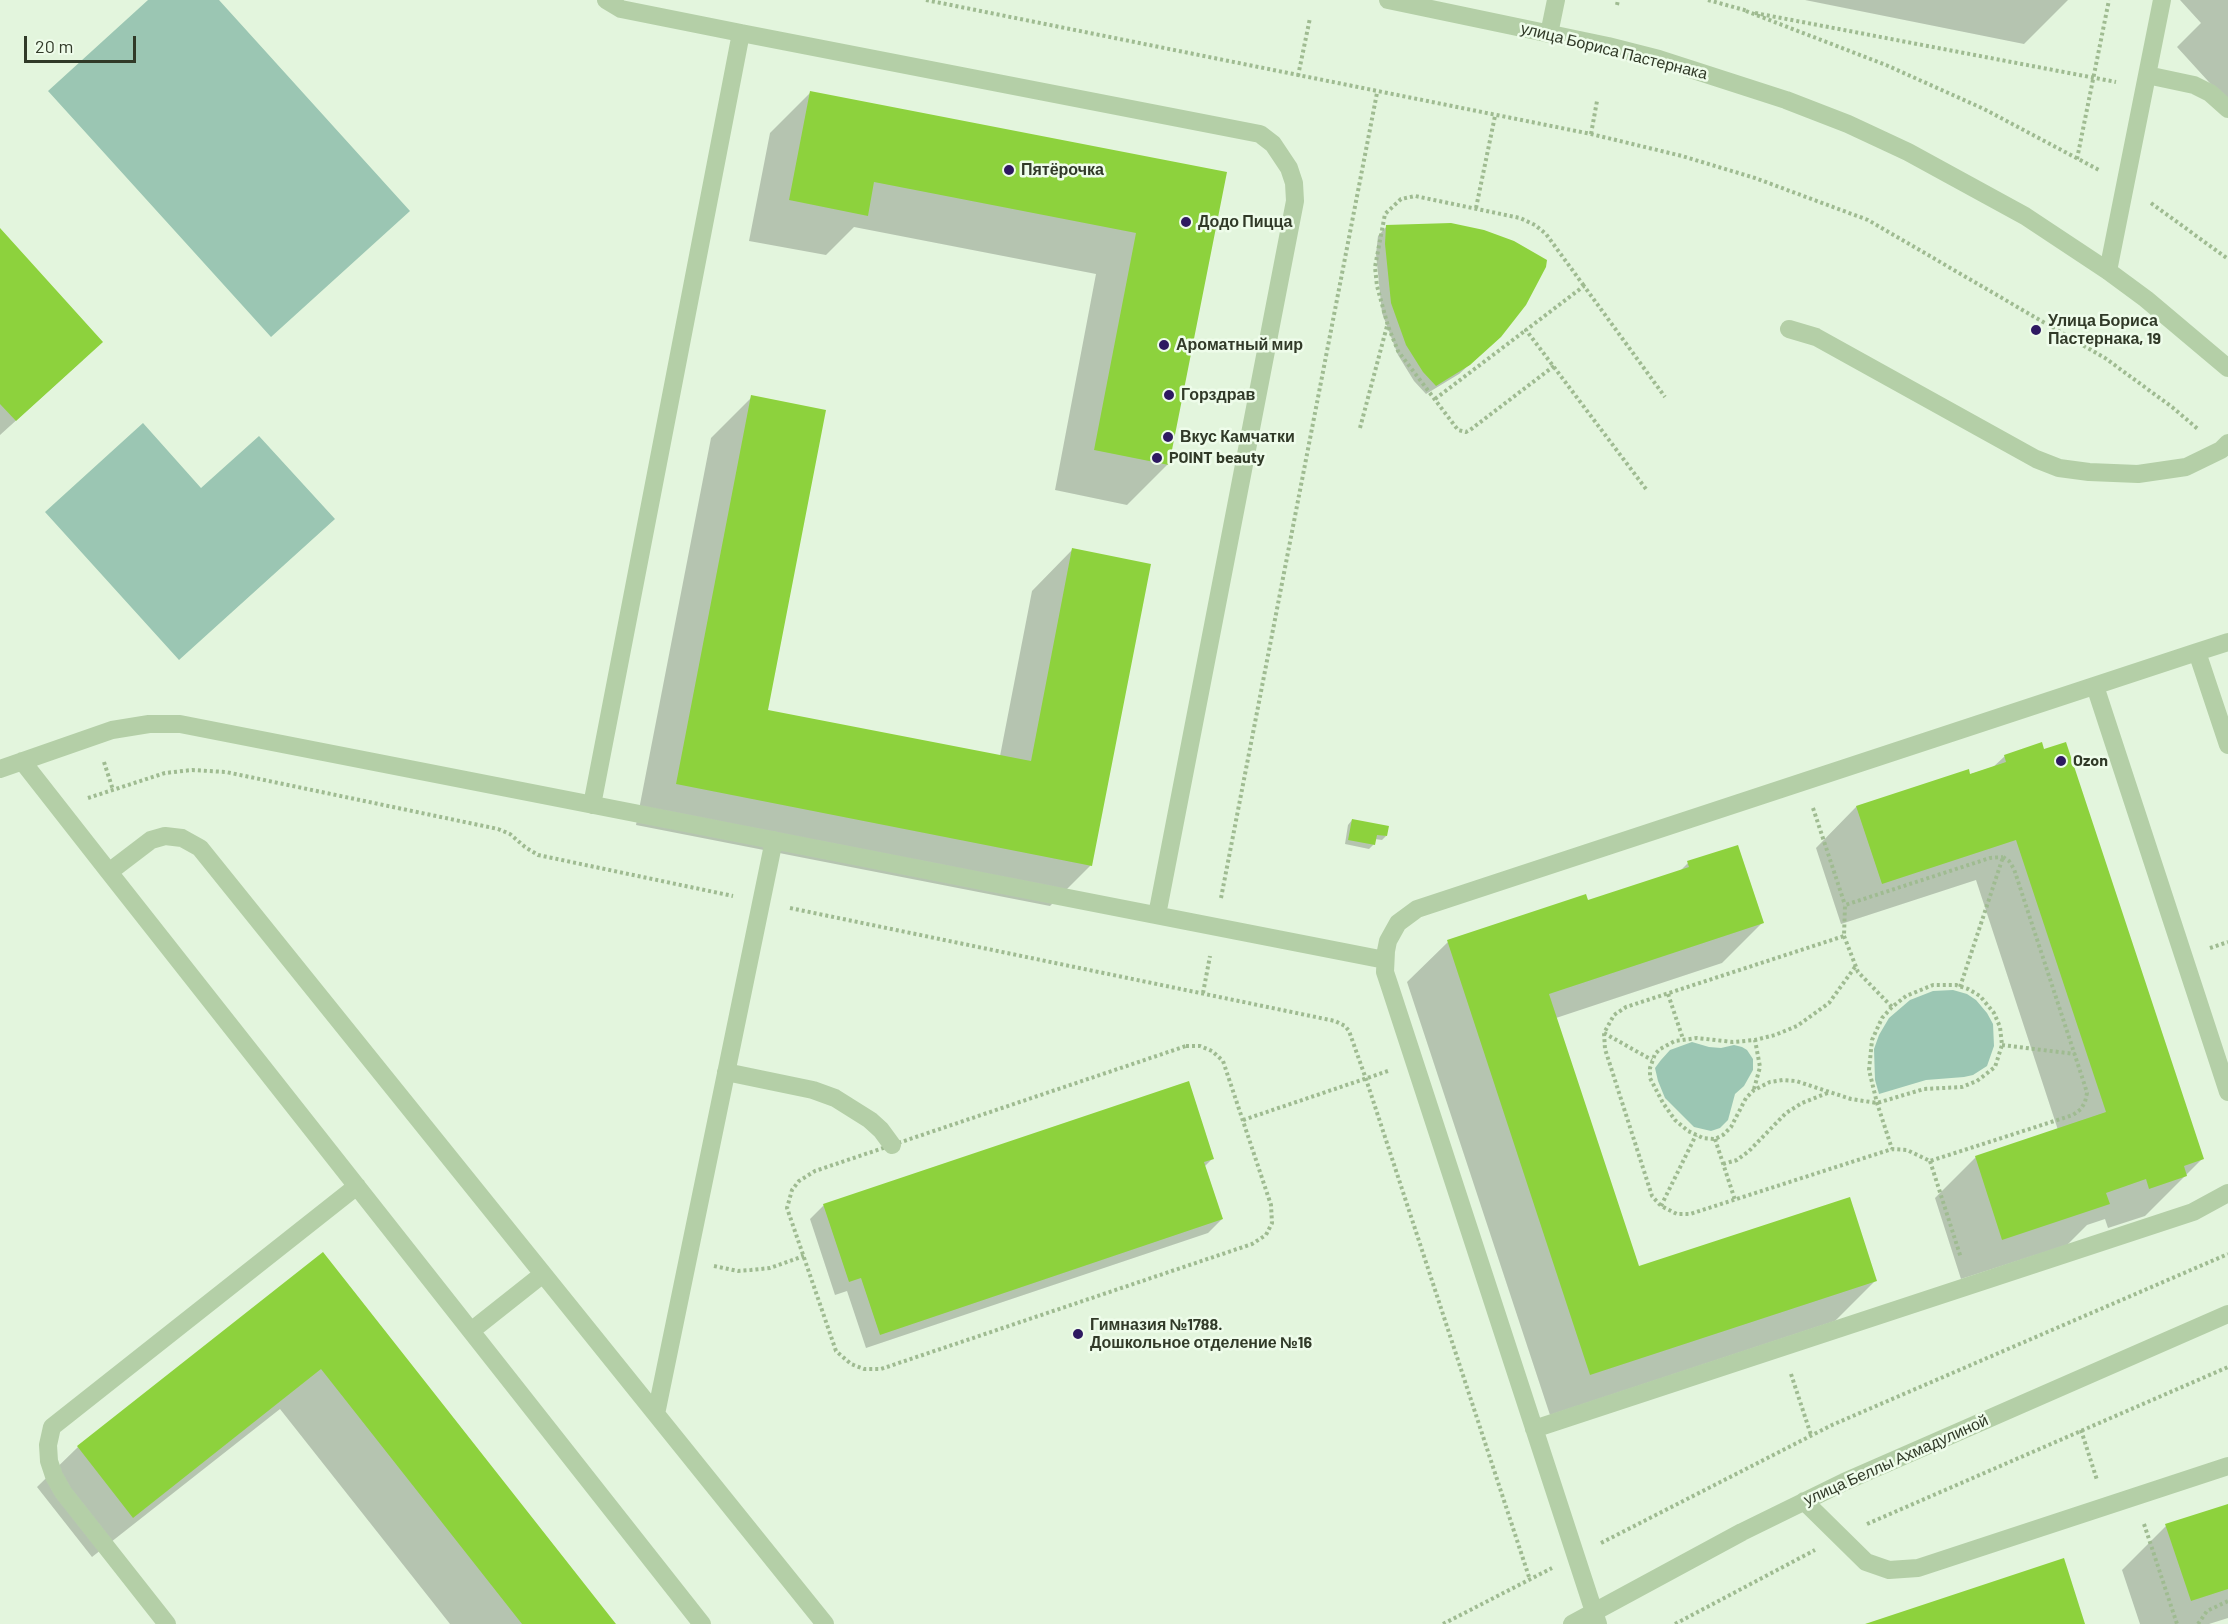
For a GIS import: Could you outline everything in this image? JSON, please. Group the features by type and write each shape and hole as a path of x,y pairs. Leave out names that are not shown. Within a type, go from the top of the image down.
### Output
{"street":[{"path":"606,0 621,9 1260,134 1273,144 1289,168 1294,183 1295,201 1157,915"},
{"name":"улица Бориса Пастернака","path":"1388,0 1433,4 1639,54 1723,78 1848,124 1908,152 2025,216 2108,270 2228,368"},
{"path":"1550,34 1556,0"},
{"path":"2108,270 2162,0"},
{"path":"592,805 741,33"},
{"path":"2145,81 2194,85 2210,93 2228,110"},
{"path":"1789,329 1816,337 2036,459 2059,468 2138,474 2186,467 2224,446"},
{"path":"1596,1618 1389,984 1384,960 1388,941 1398,923 1417,909 2228,642"},
{"path":"2197,652 2228,745"},
{"path":"2094,686 2228,1092"},
{"path":"0,769 112,730 149,724 180,724 1384,960"},
{"path":"22,761 702,1624"},
{"path":"110,872 151,840 165,836 182,838 200,848 825,1624"},
{"path":"656,1414 774,840"},
{"path":"726,1072 813,1090 835,1098 870,1120 892,1145"},
{"path":"167,1624 63,1492 49,1461 48,1445 52,1427 357,1186"},
{"path":"1534,1429 2193,1212 2228,1193"},
{"path":"471,1331 543,1274"},
{"name":"улица Беллы Ахмадулиной","path":"1572,1624 1596,1618 1742,1532 1804,1501 2228,1314"},
{"path":"1804,1501 1866,1562 1889,1570 1918,1568 2228,1466"}],"path":[{"path":"926,0 1591,134 1682,156 1755,178 1868,220 2105,358 2224,446"},
{"path":"1708,0 1722,2 1886,65 1984,110 2126,186 2228,258"},
{"path":"2077,159 2109,0"},
{"path":"1746,11 2093,78 2145,81"},
{"path":"1298,76 1310,18"},
{"path":"1203,993 1377,92"},
{"path":"1591,134 1598,101"},
{"path":"1476,208 1495,116"},
{"path":"1554,366 1466,432 1458,430 1398,351 1388,326 1375,276 1376,257 1385,214 1401,200 1415,196 1520,218 1535,225 1546,234 1665,397"},
{"path":"1434,399 1584,286"},
{"path":"1360,428 1388,326"},
{"path":"1526,330 1646,489"},
{"path":"59,808 165,773 192,770 226,772 498,829 510,834 532,852 546,857 1342,1023 1349,1031 1366,1079 1530,1580"},
{"path":"1817,819 1845,905 1845,936 1855,968 1892,1007"},
{"path":"1845,905 1990,858 2003,858 2009,861 2014,869 2075,1054 2087,1093 2085,1102 2073,1115 1930,1161 1907,1150 1892,1149 1689,1214 1677,1214 1661,1206 1653,1196 1649,1185 1605,1049 1604,1033 1607,1024 1614,1015 1626,1007 1845,936"},
{"path":"1960,987 2003,858"},
{"path":"1855,968 1839,991 1811,1017 1775,1035 1755,1040 1733,1042 1697,1038 1683,1039 1668,1044 1660,1049 1652,1060 1650,1078 1663,1103 1676,1120 1696,1135 1715,1139 1731,1127 1739,1107 1754,1090 1770,1082 1783,1080 1804,1083 1851,1099 1877,1103 1924,1089 1962,1087 1977,1081 1995,1067 2001,1054 2000,1027 1994,1013 1980,996 1960,987 1933,985 1906,996 1882,1018 1872,1040 1869,1070 1877,1103 1892,1149"},
{"path":"1668,994 1683,1039"},
{"path":"1604,1033 1652,1060"},
{"path":"1754,1090 1760,1067 1755,1040"},
{"path":"2002,1045 2075,1054"},
{"path":"1186,1046 1200,1046 1212,1051 1223,1061 1271,1205 1272,1223 1266,1236 1252,1244 881,1369 864,1369 851,1364 836,1351 787,1208 792,1190 798,1181 815,1170 892,1145 1186,1046"},
{"path":"1243,1120 1415,1062"},
{"path":"1724,1164 1737,1160 1749,1151 1786,1113 1802,1103 1831,1092"},
{"path":"1661,1206 1696,1135"},
{"path":"1715,1139 1735,1200"},
{"path":"1930,1161 1960,1254"},
{"path":"1443,1624 1811,1436 2228,1254"},
{"path":"738,1271 770,1268 804,1256"},
{"path":"1782,1348 1811,1436"},
{"path":"1675,1624 1840,1537 1900,1509 2228,1367"},
{"path":"2081,1430 2106,1507"},
{"path":"2146,1531 2177,1624"},
{"path":"2198,1624 2207,1611 2228,1601"}],"green space":[{"path":"148,0 219,0 410,211 271,337 48,91"},
{"path":"143,423 201,488 259,436 335,519 179,660 45,512"},
{"path":"1953,990 1967,994 1976,1000 1993,1024 1994,1046 1987,1066 1973,1075 1926,1080 1879,1094 1875,1080 1874,1049 1889,1018 1910,1000 1933,991"},
{"path":"1692,1042 1709,1047 1721,1048 1734,1045 1742,1047 1753,1059 1753,1070 1744,1086 1735,1094 1728,1120 1720,1128 1711,1131 1694,1127 1665,1098 1655,1068 1670,1050"}],"building":[{"path":"810,91 1227,172 1169,465 1094,450 1136,233 874,182 868,216 789,200"},
{"path":"1451,223 1484,230 1514,241 1547,260 1546,267 1526,305 1501,337 1470,365 1436,386 1423,372 1406,345 1391,303 1385,244 1386,225"},
{"path":"0,228 103,342 16,421 0,404"},
{"path":"751,395 826,410 768,710 1031,761 1072,548 1151,564 1092,866 676,784"},
{"path":"2042,742 2044,749 2066,742 2204,1159 2184,1166 2187,1176 2149,1189 2146,1179 2106,1193 2110,1204 2002,1240 1975,1156 2106,1112 2016,840 1882,884 1856,806 1969,769 1970,774 2006,762 2004,755"},
{"path":"1352,819 1389,826 1387,836 1377,835 1375,845 1348,840"},
{"path":"1738,845 1764,923 1549,994 1639,1266 1850,1197 1877,1281 1590,1375 1447,940 1586,894 1588,900 1689,867 1687,861"},
{"path":"1189,1081 1214,1159 1204,1162 1223,1219 880,1335 861,1278 849,1282 823,1204"},
{"path":"323,1252 616,1624 522,1624 321,1369 133,1518 77,1446"},
{"path":"2228,1504 2228,1589 2191,1601 2165,1524"},
{"path":"2064,1558 2085,1624 1865,1624"}],"place":[{"name":"Пятёрочка","path":"1009,170"},
{"name":"Додо Пицца","path":"1186,222"},
{"name":"Улица Бориса Пастернака, 19","path":"2036,330"},
{"name":"Ароматный мир","path":"1164,345"},
{"name":"Горздрав","path":"1169,395"},
{"name":"Вкус Камчатки","path":"1168,437"},
{"name":"POINT beauty","path":"1157,458"},
{"name":"Ozon","path":"2061,761"},
{"name":"Гимназия №1788. Дошкольное отделение №16","path":"1078,1334"}]}
